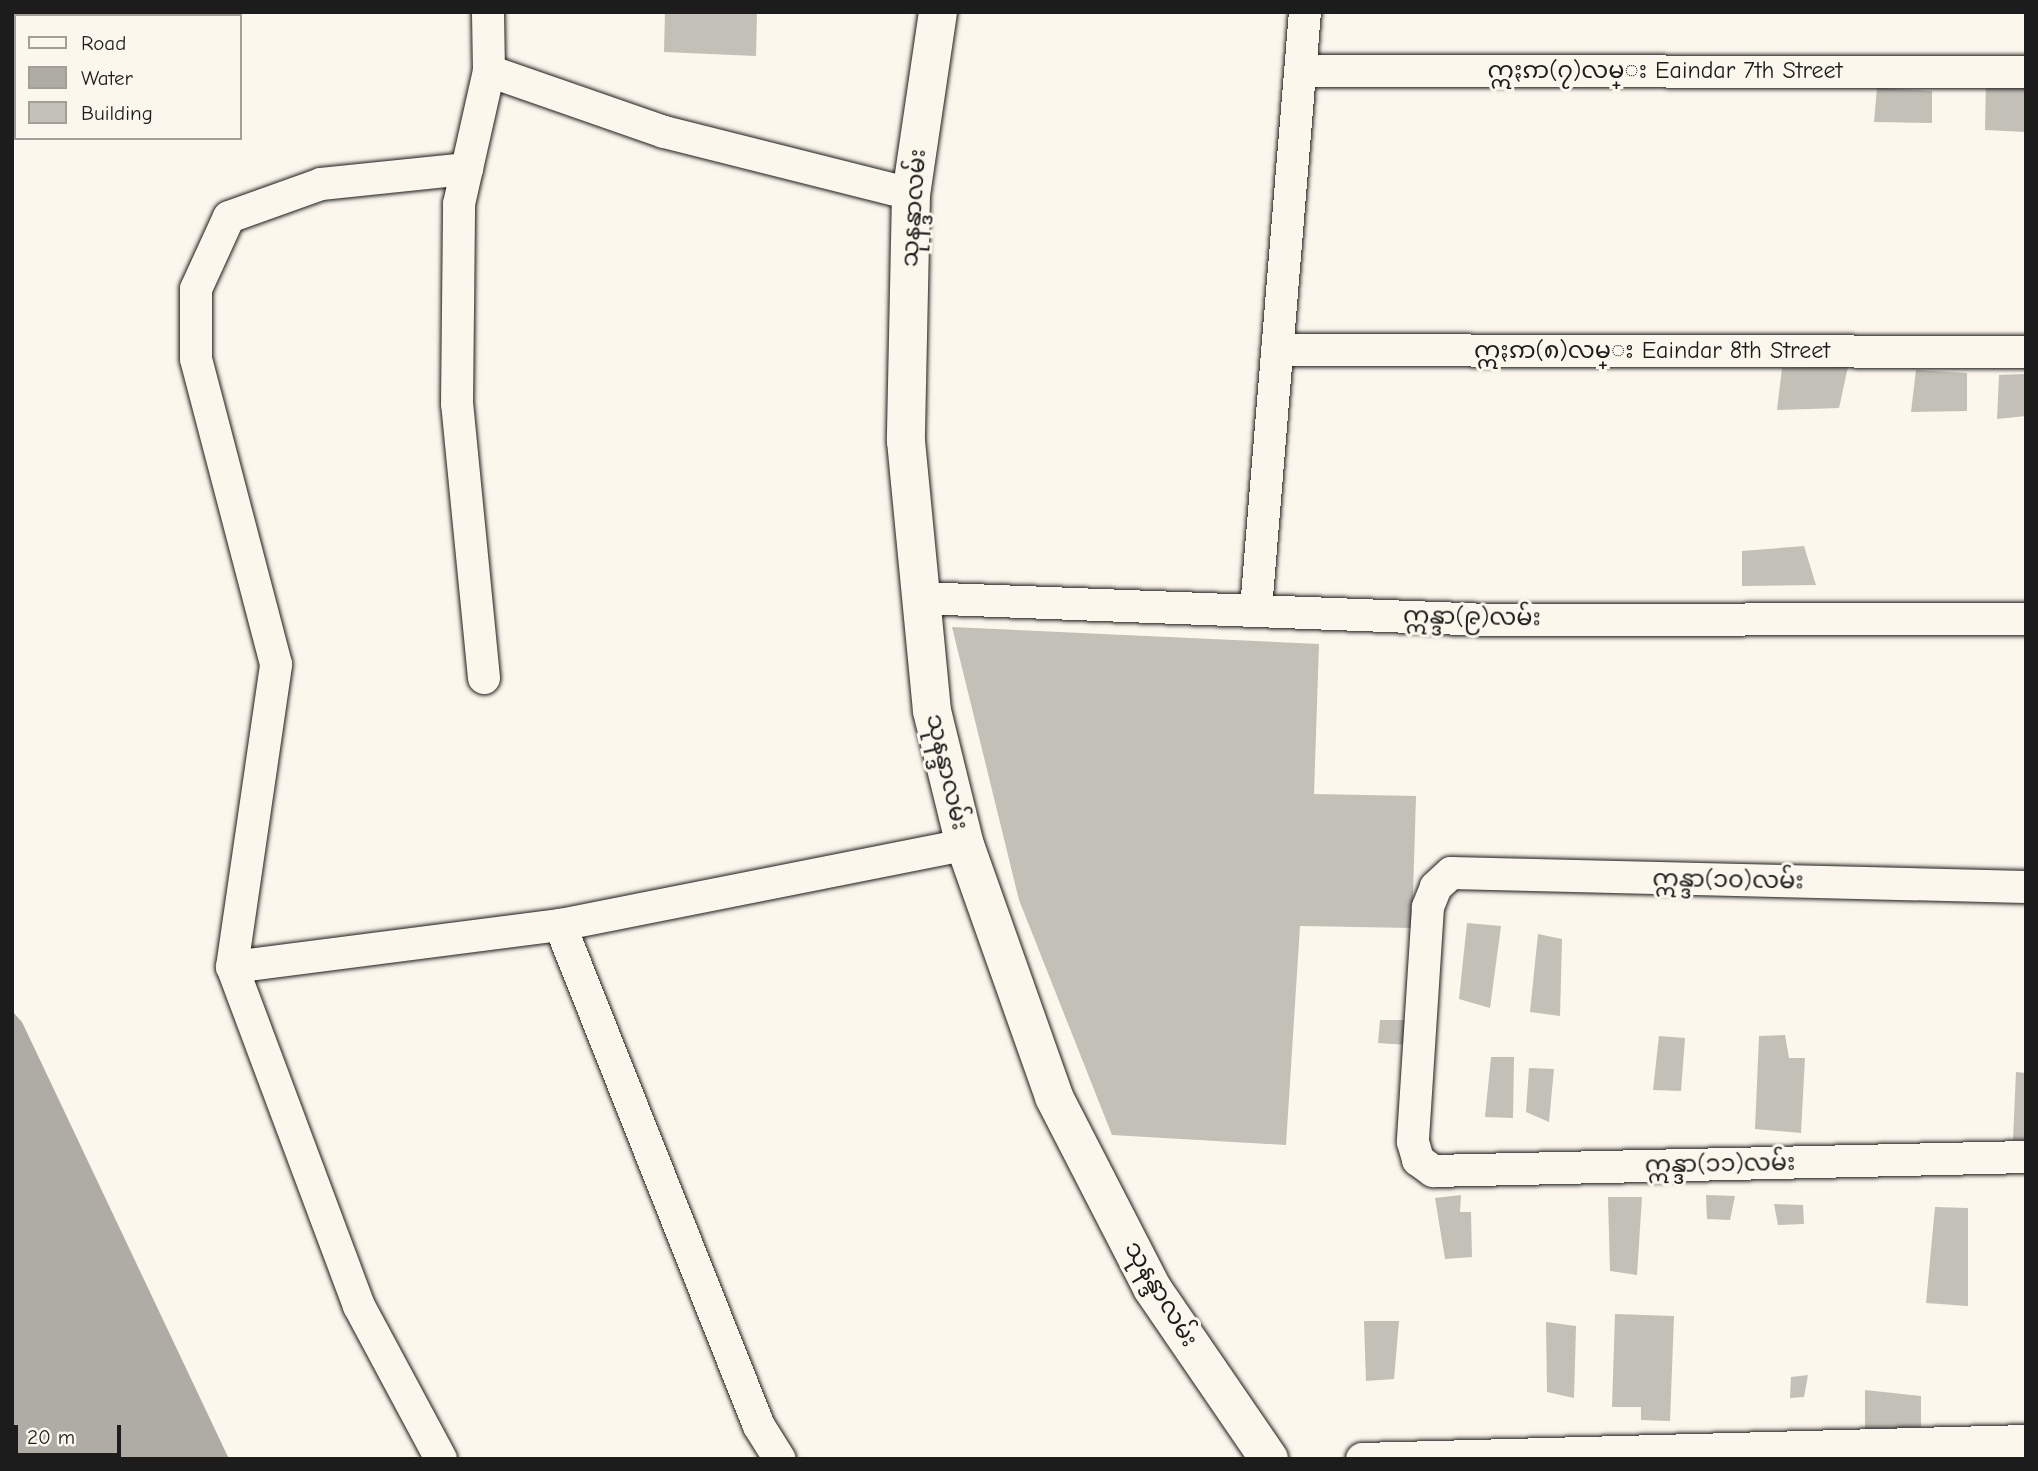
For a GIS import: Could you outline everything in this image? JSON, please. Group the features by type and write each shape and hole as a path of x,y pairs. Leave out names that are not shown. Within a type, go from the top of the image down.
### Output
{"main road":[{"name":"သုနန္ဒာလမ်း","path":"938,12 911,194 906,441 919,598 932,711 965,845 1054,1097 1152,1288 1269,1459"}],"street":[{"path":"484,678 457,404 459,204 489,71 488,12"},
{"path":"1256,609 1277,349 1304,71 1305,12"},
{"path":"489,71 664,132 911,194"},
{"name":"ဣႏၵာ(၇)လမ္း Eaindar 7th Street","path":"1304,71 2026,72"},
{"path":"441,1459 359,1306 232,967 276,664 196,359 196,289 229,217 321,184 467,169"},
{"name":"ဣႏၵာ(၈)လမ္း Eaindar 8th Street","path":"1277,349 2026,352"},
{"name":"ဣန္ဒာ(၉)လမ်း","path":"919,598 1489,620 2026,619"},
{"path":"232,967 560,925 965,845"},
{"name":"ဣန္ဒာ(၁၀)လမ်း","path":"1418,1160 1413,1142 1428,908 1436,887 1451,873 2026,887"},
{"path":"560,925 759,1426 780,1459"},
{"name":"ဣန္ဒာ(၁၁)လမ်း","path":"1418,1160 1433,1171 2026,1157"},
{"path":"1362,1459 2026,1441"}],"water":[{"path":"12,1011 22,1022 229,1459 12,1459"}],"building":[{"path":"665,12 757,12 756,56 664,52"},
{"path":"1986,79 2026,87 2026,132 1985,130"},
{"path":"1877,88 1932,91 1932,123 1874,122"},
{"path":"1848,367 1839,408 1777,410 1782,368"},
{"path":"1916,370 1967,373 1967,411 1911,412"},
{"path":"2026,374 2026,416 1997,419 1999,375"},
{"path":"1804,546 1816,585 1742,586 1742,551"},
{"path":"952,627 1319,644 1314,794 1416,796 1412,928 1300,926 1286,1145 1112,1135 1019,900"},
{"path":"1467,923 1501,926 1490,1008 1459,999"},
{"path":"1538,934 1562,939 1560,1016 1530,1012"},
{"path":"1380,1020 1410,1020 1408,1045 1378,1043"},
{"path":"1785,1035 1789,1058 1805,1058 1801,1133 1755,1129 1759,1036"},
{"path":"1659,1036 1685,1038 1681,1091 1653,1090"},
{"path":"1491,1057 1514,1057 1513,1118 1485,1117"},
{"path":"1529,1068 1554,1069 1549,1122 1526,1112"},
{"path":"2016,1072 2026,1073 2026,1140 2013,1140"},
{"path":"1461,1195 1460,1212 1471,1212 1472,1257 1445,1259 1435,1198"},
{"path":"1706,1195 1735,1196 1730,1220 1707,1219"},
{"path":"1608,1197 1642,1197 1637,1275 1610,1271"},
{"path":"1774,1204 1803,1205 1804,1224 1778,1225"},
{"path":"1935,1207 1968,1208 1968,1306 1926,1303"},
{"path":"1615,1314 1674,1316 1670,1421 1641,1420 1641,1407 1612,1407"},
{"path":"1364,1321 1399,1321 1394,1379 1366,1381"},
{"path":"1546,1322 1576,1326 1574,1398 1547,1392"},
{"path":"1808,1375 1804,1397 1790,1398 1791,1377"},
{"path":"1865,1390 1921,1396 1921,1427 1865,1429"}]}
